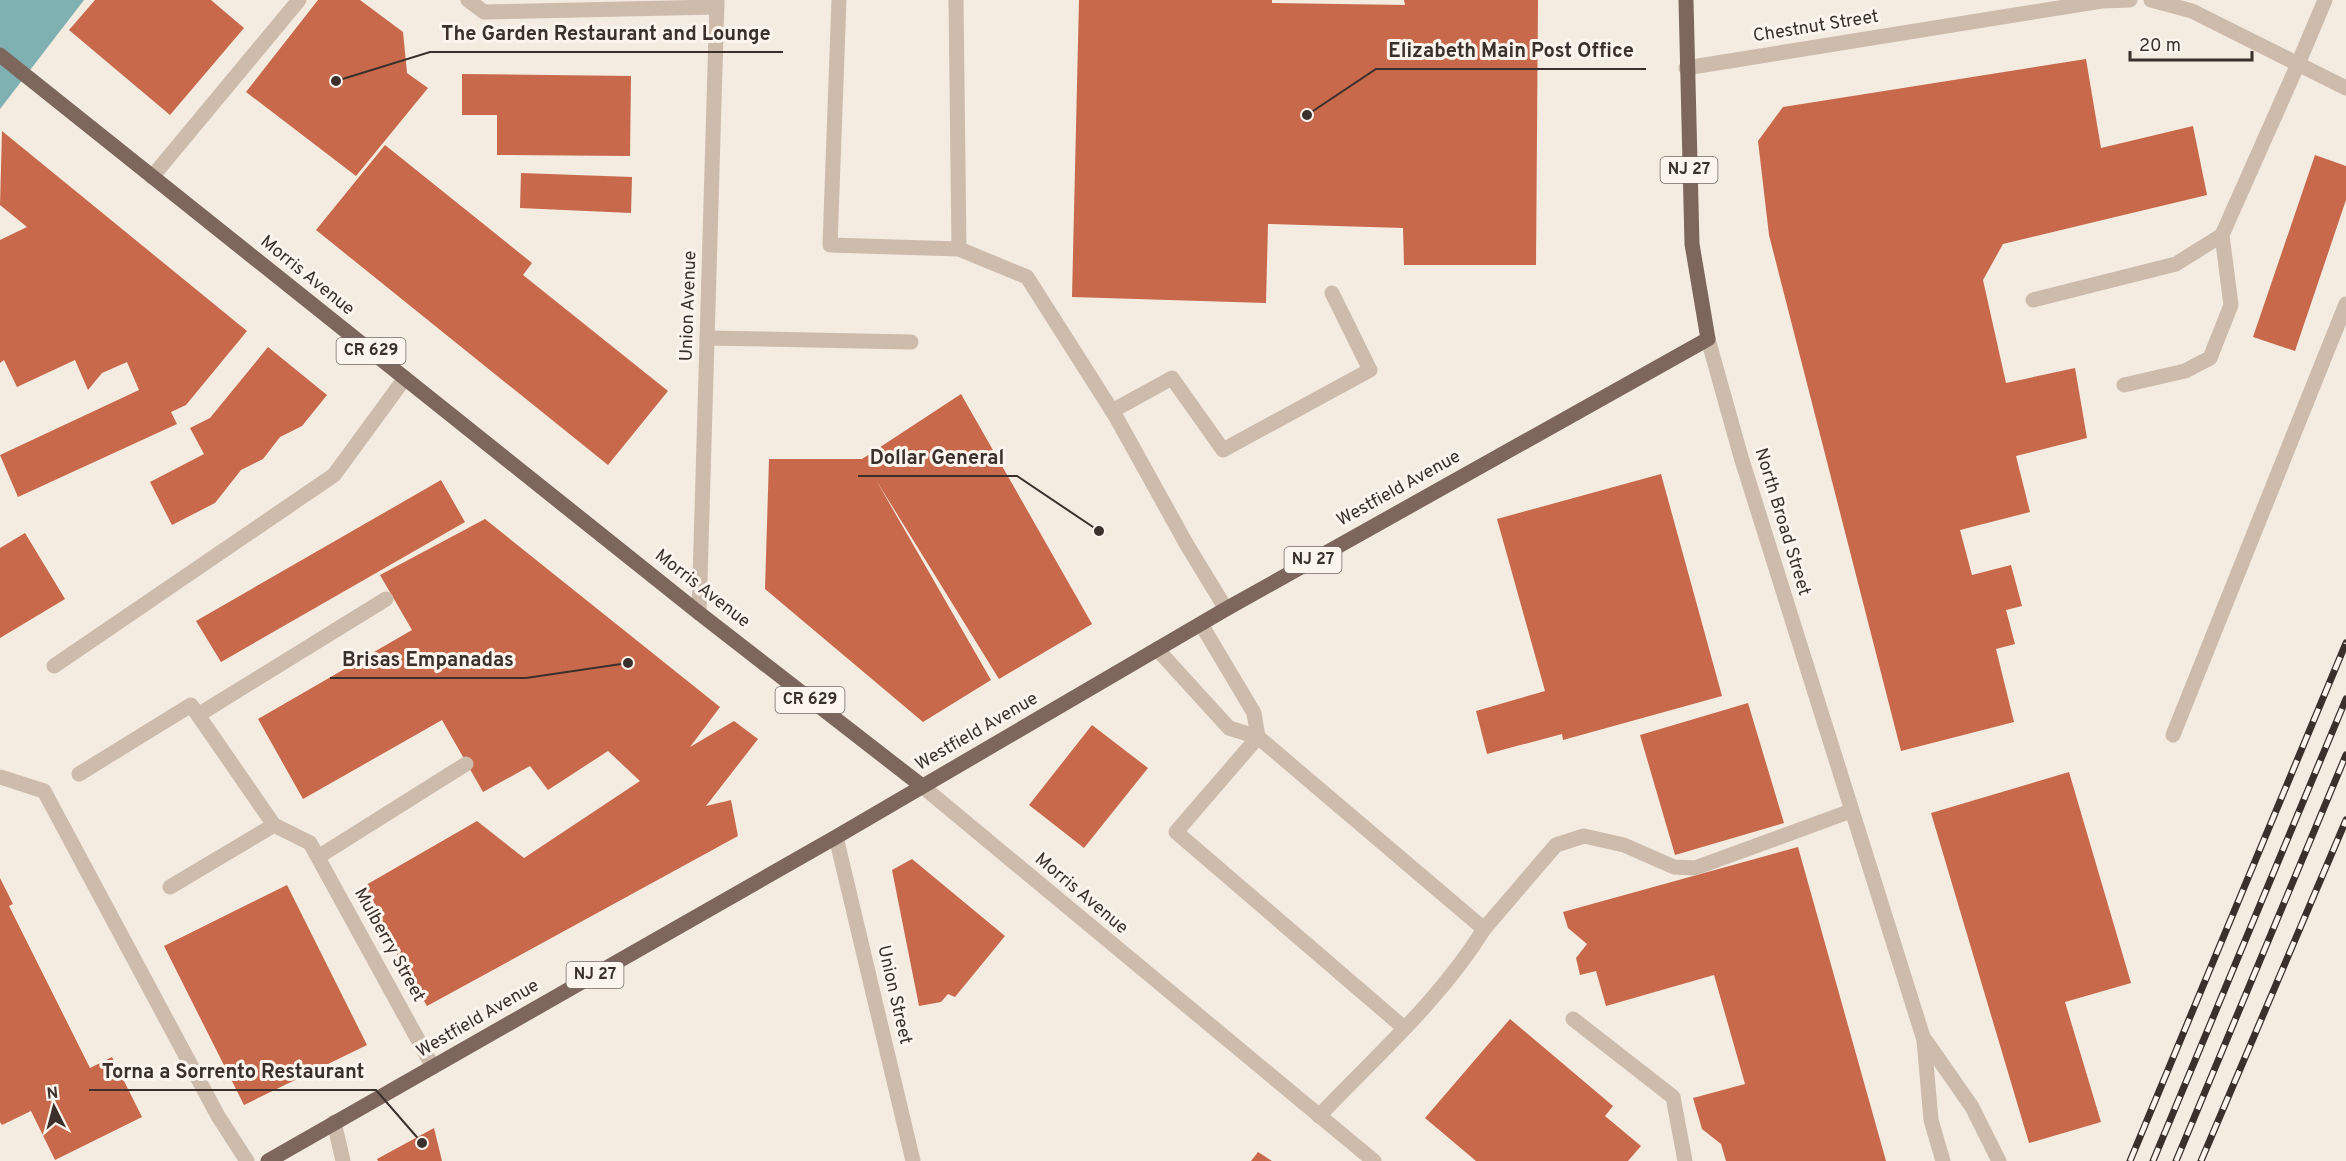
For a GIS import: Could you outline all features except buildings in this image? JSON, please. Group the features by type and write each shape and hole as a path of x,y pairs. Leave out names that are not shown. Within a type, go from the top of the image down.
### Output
{"main road":[{"name":"North Broad Street","path":"1686,0 1692,244 1707,339"},
{"name":"Morris Avenue","path":"0,55 699,613 922,786"},
{"name":"Westfield Avenue","path":"268,1161 836,837 1226,609 1707,339"}],"street":[{"path":"152,177 299,0"},
{"path":"468,0 484,12 717,3"},
{"path":"839,0 830,245 958,249 1028,277 1112,411 1186,545 1226,609"},
{"path":"956,0 958,249"},
{"name":"Chestnut Street","path":"1686,68 2102,1 2130,0"},
{"path":"2151,0 2192,11 2346,88"},
{"path":"2124,385 2185,371 2210,358 2231,305 2222,235 2325,0"},
{"name":"Union Avenue","path":"699,613 717,3"},
{"path":"2033,300 2176,264 2222,235"},
{"path":"1112,411 1172,378 1223,450 1370,370 1332,293"},
{"path":"2174,735 2346,304"},
{"path":"707,338 911,342"},
{"name":"North Broad Street","path":"1707,339 1744,468 1924,1040 1931,1120 1943,1161"},
{"path":"54,666 334,475 405,378"},
{"path":"198,715 386,599"},
{"path":"1201,624 1254,713 1258,737"},
{"path":"1158,649 1229,728 1258,737 1484,928"},
{"path":"79,774 191,705 274,825 170,887"},
{"path":"1258,737 1176,832 1403,1027"},
{"path":"318,857 466,764"},
{"path":"0,777 44,792 218,1116 247,1161"},
{"name":"Morris Avenue","path":"922,786 1374,1161"},
{"path":"1319,1116 1462,965 1484,928 1556,845 1584,836 1624,845 1674,867 1695,868 1851,811"},
{"name":"Mulberry Street","path":"274,825 310,843 433,1067"},
{"name":"Union Street","path":"836,837 913,1161"},
{"path":"1573,1019 1673,1097 1685,1161"},
{"name":"North Broad Street","path":"1924,1040 1972,1107 1999,1161"},
{"path":"334,1122 343,1161"}],"water":[{"path":"0,0 84,0 0,109"}],"railway":[{"path":"2130,1161 2346,643"},
{"path":"2153,1161 2346,699"},
{"path":"2176,1161 2346,755"},
{"path":"2201,1161 2346,820"}],"place":[{"name":"The Garden Restaurant and Lounge","path":"336,81"},
{"name":"Elizabeth Main Post Office","path":"1307,115"},
{"name":"Dollar General","path":"1099,531"},
{"name":"Brisas Empanadas","path":"628,663"},
{"name":"Torna a Sorrento Restaurant","path":"422,1143"}]}
